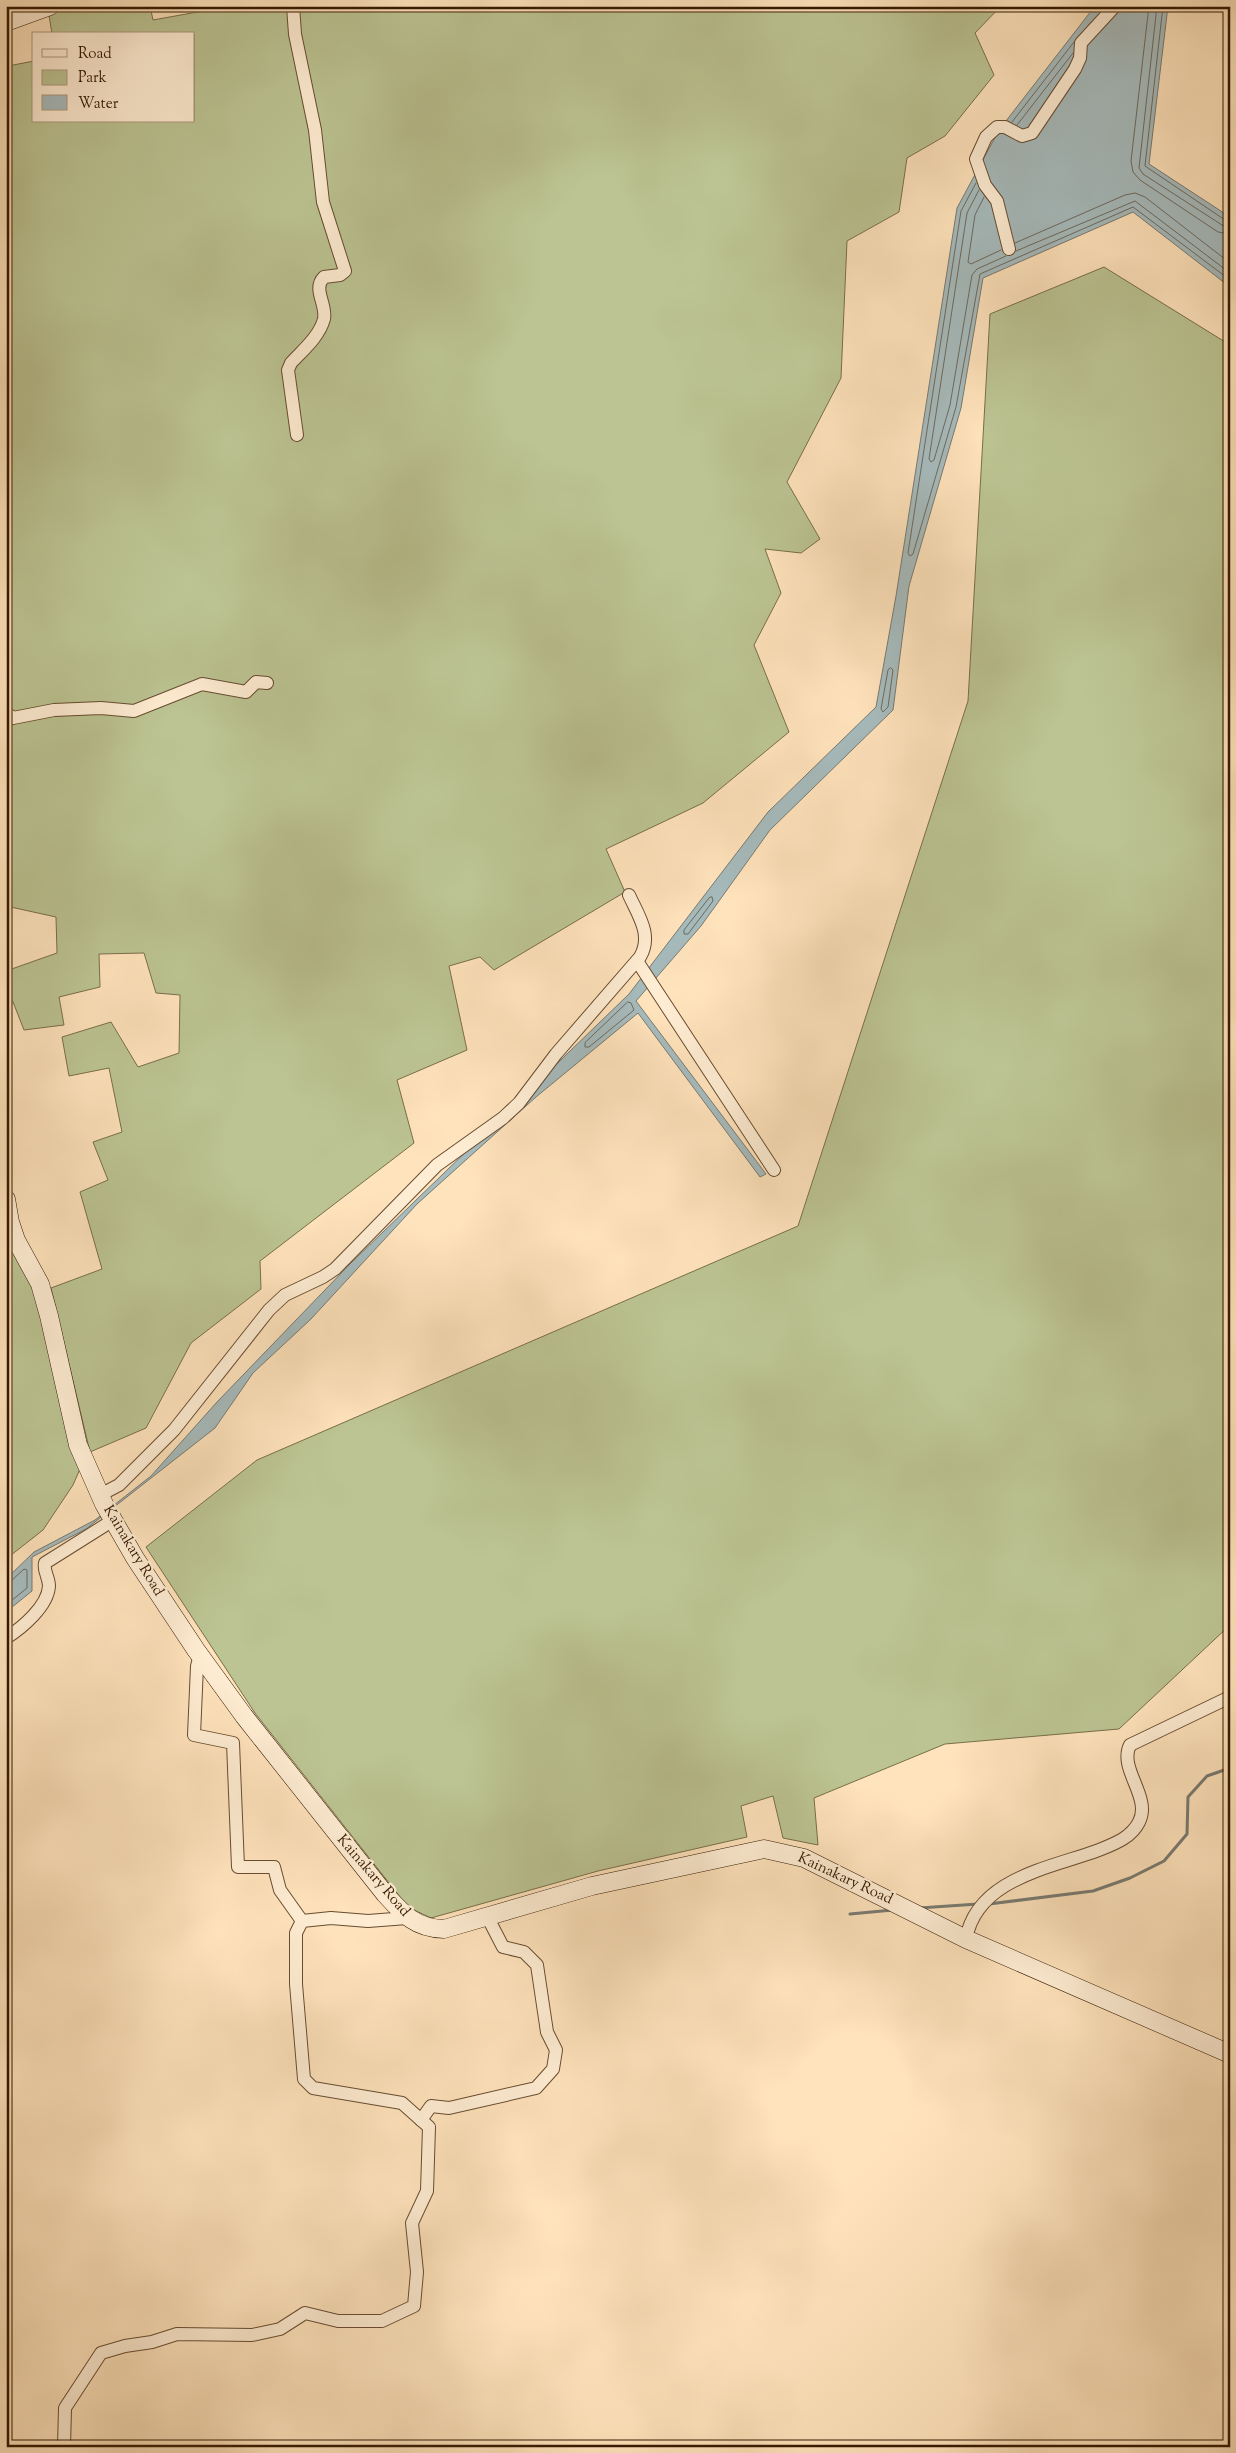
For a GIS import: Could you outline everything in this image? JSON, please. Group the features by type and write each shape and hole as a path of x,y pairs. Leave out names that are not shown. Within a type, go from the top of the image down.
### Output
{"main road":[{"path":"6,22 50,6"},
{"name":"Kainakary Road","path":"6,1199 10,1222 16,1240 40,1284 78,1445 108,1509 135,1558 200,1655 299,1786 385,1894 407,1918 432,1928 444,1929 488,1918 592,1886 710,1858 764,1848 804,1858 868,1888 963,1937 1230,2054"}],"street":[{"path":"293,6 295,34 315,130 323,202 345,270 340,275 324,277 320,282 319,290 324,308 323,321 315,336 289,366 298,435"},
{"path":"1009,249 997,201 985,185 976,159 986,137 997,127 1005,127 1022,136 1032,133 1080,58 1081,43 1115,6"},
{"path":"6,713 13,718 54,710 100,708 134,711 202,684 246,692 256,682 268,683"},
{"path":"6,1638 23,1628 48,1592 49,1584 45,1563 108,1509 119,1485 174,1430 269,1310 285,1295 323,1278 334,1269 431,1170 447,1156 503,1118 519,1103 556,1054 637,961 645,949 646,938 629,895"},
{"path":"637,961 774,1170"},
{"path":"200,1655 197,1666 194,1735 233,1743 238,1867 274,1867 280,1890 302,1921"},
{"path":"963,1937 974,1917 988,1900 1006,1884 1029,1873 1076,1858 1127,1837 1139,1822 1142,1813 1127,1756 1130,1744 1230,1698"},
{"path":"302,1921 331,1918 368,1921 407,1918"},
{"path":"421,2120 431,2106 449,2108 536,2088 553,2069 556,2050 547,2032 537,1965 524,1952 503,1947 488,1918"},
{"path":"64,2447 65,2408 102,2353 125,2346 152,2342 177,2334 252,2335 280,2329 305,2313 338,2321 382,2322 414,2306 417,2272 412,2223 426,2191 429,2127 402,2103 313,2088 304,2080 296,1984 296,1933 302,1921"}],"green space":[{"path":"68,6 150,6 153,20 214,9 213,6 1001,6 975,33 994,75 945,136 907,158 899,212 847,241 841,378 787,482 820,539 801,553 765,549 781,593 754,645 789,732 703,803 606,849 625,892 494,970 480,957 449,966 467,1050 397,1080 414,1143 260,1261 261,1289 191,1343 146,1428 90,1452 51,1288 102,1269 80,1192 108,1180 93,1142 122,1132 109,1068 69,1076 62,1037 111,1022 138,1067 179,1053 180,995 156,993 144,953 99,954 100,987 59,997 64,1025 24,1030 6,984 6,971 57,953 56,917 6,906 6,61 8,66 32,61 32,122 195,122 195,32 52,32 49,15"},
{"path":"1104,267 1230,345 1230,1625 1119,1729 945,1744 814,1798 818,1845 783,1838 773,1796 741,1806 747,1837 598,1871 431,1918 408,1907 255,1713 146,1547 257,1460 798,1226 968,701 990,314"},
{"path":"6,1238 36,1289 80,1469 73,1485 43,1530 6,1559"}],"water":[{"path":"1095,6 1168,6 1149,164 1230,217 1230,287 1133,212 983,278 961,408 909,586 893,710 770,830 701,926 636,1001 766,1174 760,1177 638,1013 536,1097 417,1204 311,1319 253,1373 215,1428 86,1529 32,1557 32,1591 6,1612 6,1579 34,1552 95,1520 151,1476 217,1402 351,1263 629,994 768,812 876,707 896,596 957,208 999,130"}],"waterway":[{"path":"989,1904 1093,1891 1130,1878 1164,1861 1187,1834 1188,1797 1207,1776 1230,1768"},
{"path":"919,1908 978,1904"},
{"path":"850,1914 893,1910"}]}
